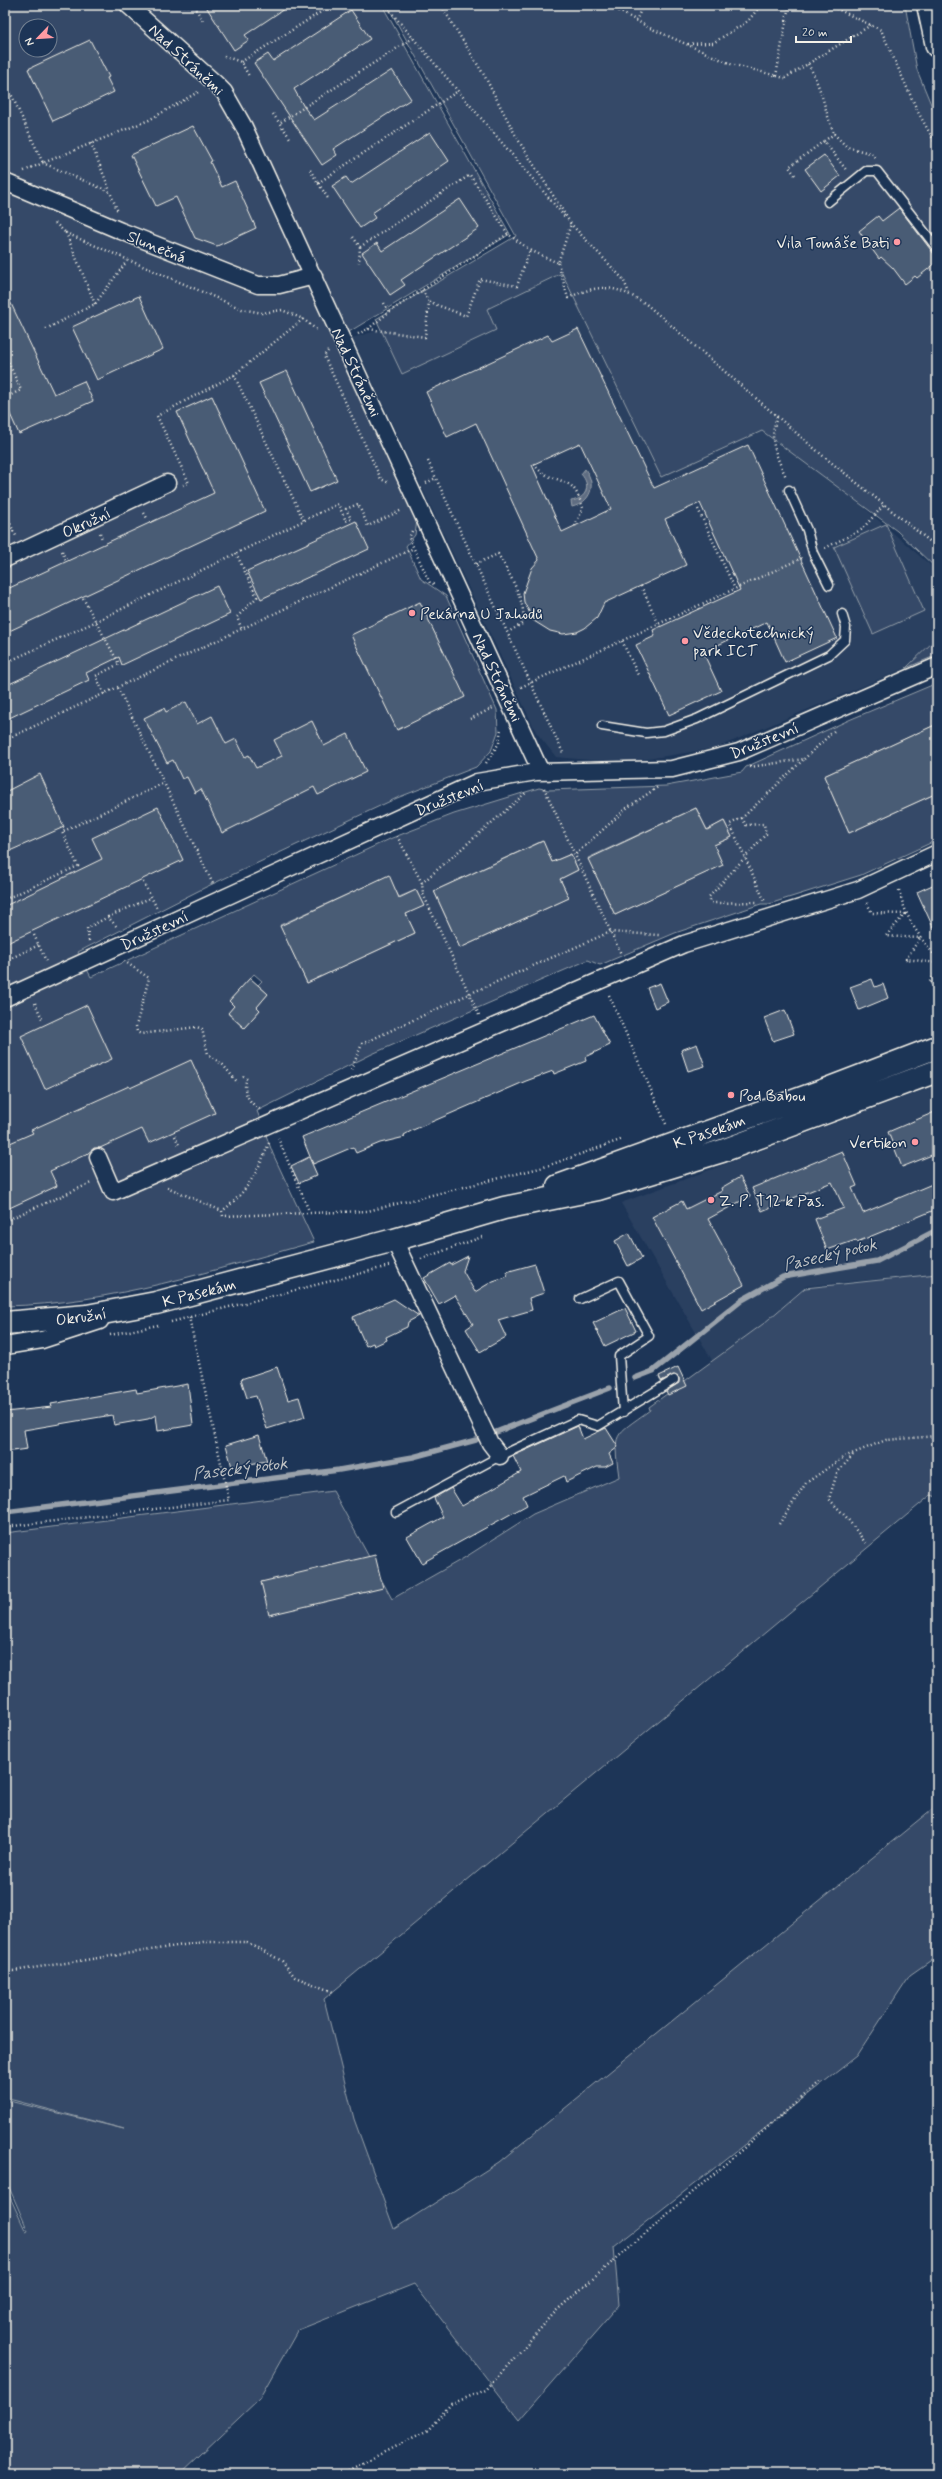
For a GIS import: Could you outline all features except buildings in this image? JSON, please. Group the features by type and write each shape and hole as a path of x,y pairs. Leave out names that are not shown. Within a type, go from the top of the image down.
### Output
{"street":[{"name":"Nad Stráněmi","path":"128,5 224,92 244,127 314,276 337,344 541,781"},
{"path":"928,5 937,46"},
{"name":"Slunečná","path":"5,182 121,231 258,285 279,285 314,276"},
{"name":"Okružní","path":"5,559 167,483"},
{"name":"Družstevní","path":"5,998 477,782 541,781 571,771 672,769 739,752 937,666"},
{"path":"98,1157 113,1192 146,1178 270,1118 704,937 858,890 937,853"},
{"name":"K Pasekám","path":"504,1208 593,1172 758,1114 937,1046"},
{"name":"K Pasekám","path":"5,1346 42,1340 156,1303 394,1240 504,1208 598,1189 680,1164 763,1136 937,1071"},
{"path":"394,1240 490,1443 500,1456"},
{"name":"Okružní","path":"5,1323 87,1316 156,1303"}],"lane":[{"path":"828,202 866,171 875,170 882,175 937,248"},
{"path":"789,490 807,530 813,553 829,585"},
{"path":"602,726 646,733 664,731 697,719 830,655 845,640 846,627 842,614"},
{"path":"580,1299 619,1281 649,1336 619,1356 623,1412"},
{"path":"396,1512 500,1456 578,1420 598,1426 674,1380"}],"path":[{"path":"172,5 195,6 203,21"},
{"path":"241,62 332,5"},
{"path":"385,5 571,224 623,279 629,293"},
{"path":"441,5 484,75 518,138 571,224"},
{"path":"608,5 636,21 731,64 784,78 871,25"},
{"path":"636,21 643,5"},
{"path":"686,44 713,43 748,21 761,5"},
{"path":"776,76 789,5"},
{"path":"829,5 881,30 918,112 937,146"},
{"path":"280,122 413,38"},
{"path":"224,56 241,62 250,76"},
{"path":"808,64 821,89 824,108 834,134 847,147 873,154 875,160 875,170"},
{"path":"5,81 43,163 110,192"},
{"path":"196,85 206,95"},
{"path":"21,173 148,120 202,90"},
{"path":"318,183 458,90"},
{"path":"273,114 290,138"},
{"path":"795,175 789,167 834,134"},
{"path":"824,141 854,181"},
{"path":"92,143 120,216"},
{"path":"310,170 329,200"},
{"path":"360,247 470,175 508,234 530,250 558,263"},
{"path":"571,224 558,263 568,298 587,289 604,286 629,293 658,314 777,417 937,547"},
{"path":"95,304 66,233 127,261 252,312 262,313 282,310 303,319 324,336"},
{"path":"393,486 381,479 324,356 337,344 368,329 389,312 508,234"},
{"path":"353,237 360,247 359,263"},
{"path":"429,302 466,316 480,279 517,286 530,250"},
{"path":"46,329 95,304 127,261"},
{"path":"368,329 425,336 429,302 422,290"},
{"path":"384,303 389,312"},
{"path":"189,483 157,416 234,375 303,319"},
{"path":"5,355 21,390 5,398"},
{"path":"234,375 304,521"},
{"path":"777,417 772,431 776,454 790,486 789,490"},
{"path":"428,461 571,771"},
{"path":"534,464 546,476 570,486 578,496 582,508 575,526"},
{"path":"5,663 97,621 338,504 346,521 351,519 346,509 358,504 368,526 408,508"},
{"path":"844,539 861,530 885,504"},
{"path":"698,509 735,589"},
{"path":"5,513 24,550"},
{"path":"413,528 409,538 430,583 440,587"},
{"path":"5,535 14,531"},
{"path":"5,740 414,548"},
{"path":"236,553 257,597 237,617 242,630"},
{"path":"476,564 498,554 514,586 522,606 523,622 508,632"},
{"path":"470,719 531,682 801,559"},
{"path":"641,586 660,627"},
{"path":"83,598 97,621 119,664 96,676 104,694"},
{"path":"622,641 638,675"},
{"path":"118,688 221,900"},
{"path":"482,766 494,753 499,743 502,722"},
{"path":"764,898 730,824 742,818 836,729 835,722"},
{"path":"743,768 804,758"},
{"path":"541,781 551,786"},
{"path":"541,781 576,854 623,959"},
{"path":"5,891 8,898 78,866 62,832 164,783"},
{"path":"576,854 628,807 663,784 656,784"},
{"path":"422,883 532,788 525,789"},
{"path":"742,818 746,825 764,824 766,834 711,892 709,900 715,903 765,902 770,918"},
{"path":"401,831 395,834 422,883 423,894 480,1017"},
{"path":"894,873 905,914 920,938 937,958"},
{"path":"143,882 150,898 152,897 161,915"},
{"path":"858,890 872,913 905,914"},
{"path":"87,946 88,928 150,898"},
{"path":"905,914 886,936 920,938"},
{"path":"108,917 114,926 124,930"},
{"path":"348,1077 362,1044 469,994 610,932 665,936"},
{"path":"34,935 47,963"},
{"path":"920,938 906,959 937,963"},
{"path":"5,961 39,945"},
{"path":"129,956 122,959 149,978 136,1026 137,1032 141,1034 197,1026 202,1029 208,1054 222,1064 238,1083"},
{"path":"937,971 929,983 937,984"},
{"path":"602,980 666,1124"},
{"path":"28,1004 41,998"},
{"path":"34,1001 43,1021"},
{"path":"243,1076 247,1079 244,1088 249,1100 270,1118 309,1211"},
{"path":"222,1211 243,1193 252,1181 269,1141 270,1118"},
{"path":"659,1127 672,1122"},
{"path":"175,1136 179,1145"},
{"path":"146,1178 222,1211 223,1216 309,1211 368,1210 544,1167 630,1137"},
{"path":"5,1527 118,1512 229,1500 190,1317"},
{"path":"779,1524 806,1483 844,1457 886,1440 937,1436"},
{"path":"854,1453 837,1473 829,1499 847,1518 867,1545"},
{"path":"5,1970 13,1971 203,1942 247,1942 282,1961 295,1977 333,1992"},
{"path":"341,2474 428,2430 451,2404 486,2390 558,2310 822,2081"}],"shaded area":[{"path":"5,5 382,5 510,234 334,341 417,520 415,535 406,546 421,579 446,596 497,710 498,732 491,751 476,767 397,798 206,887 78,952 91,977 392,838 454,814 539,788 548,790 666,786 742,772 746,767 849,720 937,683 937,733 933,726 824,776 849,833 937,793 937,840 861,875 769,904 761,904 675,933 600,965 588,960 372,1054 257,1111 273,1154 314,1242 161,1284 84,1299 45,1304 5,1306","holes":["696,808 707,830 724,821 732,837 714,845 722,865 615,915 588,858","542,841 552,862 571,854 578,870 560,879 569,898 460,948 434,891","388,876 399,897 416,890 423,905 406,914 415,933 307,983 280,925","254,974 262,981 258,985 268,994 257,1007 260,1010 244,1028 228,1014 234,1006 229,1001"]},
{"path":"387,5 905,5 917,70 937,119 937,569 897,531 762,431 661,477 562,273 487,309 496,330 402,374 376,319 516,236"},
{"path":"570,253 937,571 937,638 906,668 716,748 622,763 556,757 536,732 352,338 489,298"},
{"path":"585,469 591,481 590,492 584,501 579,505 572,507 571,501 580,498 586,491 586,483 581,474"},
{"path":"886,524 924,611 873,634 834,547"},
{"path":"937,638 937,655 906,668"},
{"path":"937,1085 937,1274 806,1286 763,1324 713,1362 621,1203"},
{"path":"937,1274 937,1497 931,1495 324,1999 354,2119 394,2229 499,2162 937,1805 937,1956 910,1975 857,2056 614,2247 619,2305 519,2420 414,2284 298,2330 259,2399 180,2474 5,2474 5,2186 26,2232 28,2231 5,2178 5,2100 124,2129 5,2098 5,1533 333,1491 392,1599 464,1558 533,1514 619,1477 616,1443 618,1436 622,1431 650,1410 649,1407 763,1324 805,1288"}],"waterway":[{"name":"Pasecký potok","path":"635,1378 653,1371 742,1300 783,1277 877,1261 937,1230"},
{"name":"Pasecký potok","path":"491,1434 610,1388"},
{"name":"Pasecký potok","path":"5,1512 339,1470 413,1457 476,1440"}],"place":[{"name":"Vila Tomáše Bati","path":"897,242"},
{"name":"Pekárna U Jahodů","path":"412,613"},
{"name":"Vědeckotechnický park ICT","path":"685,641"},
{"name":"Pod Babou","path":"731,1095"},
{"name":"Vertikon","path":"915,1142"},
{"name":"Z. P. T12 k Pas.","path":"711,1200"}]}
